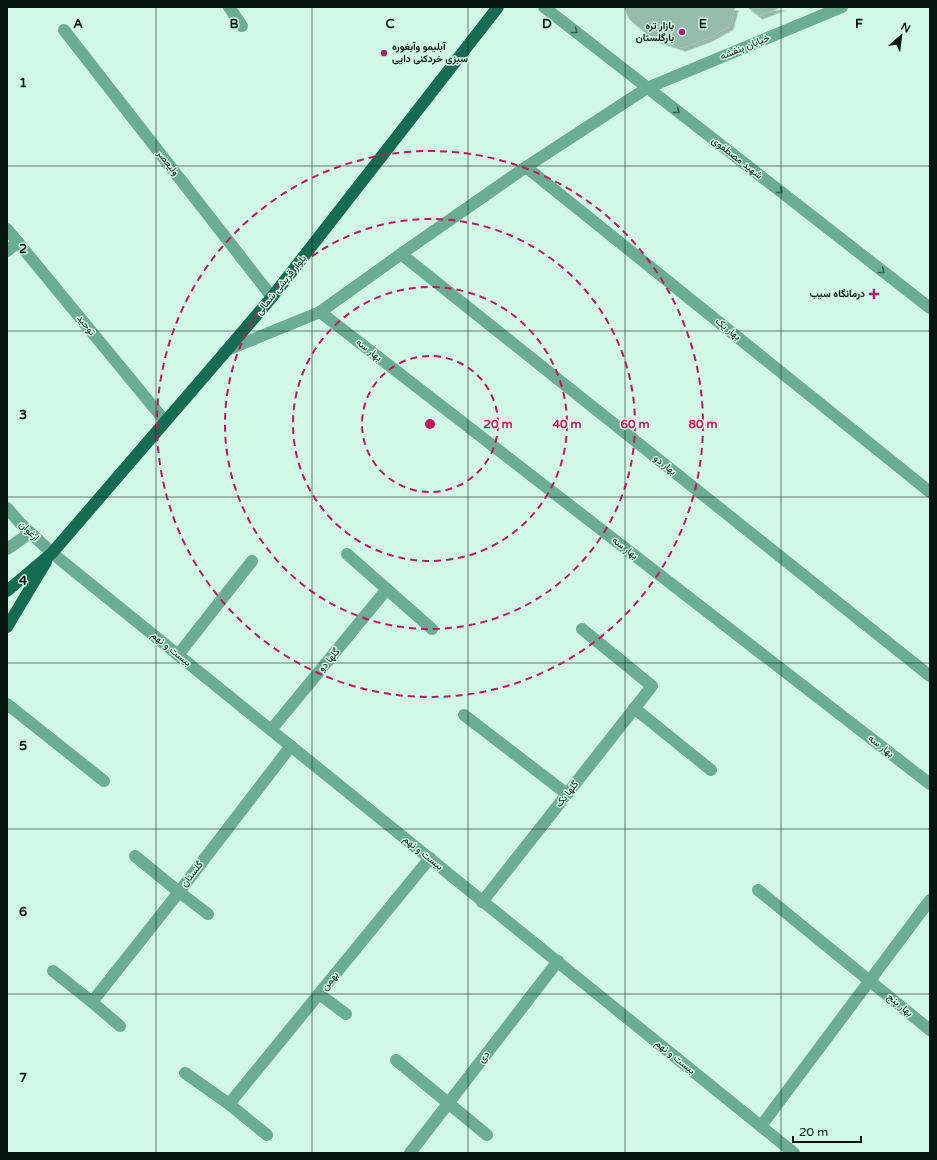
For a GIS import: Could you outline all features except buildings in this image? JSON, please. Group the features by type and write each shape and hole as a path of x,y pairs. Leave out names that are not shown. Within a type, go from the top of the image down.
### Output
{"main road":[{"name":"بلوار قریشی شمالی","path":"7,591 52,553 272,297 498,7"},
{"name":"بلوار قریشی شمالی","path":"7,627 52,553"}],"street":[{"path":"229,7 242,26"},
{"name":"شهید مصطفوی","path":"544,7 930,308"},
{"name":"خیابان بنفشه","path":"227,350 320,312 526,167 647,88 842,7"},
{"name":"ولیعصر","path":"64,30 272,297"},
{"name":"بهار یک","path":"526,167 930,492"},
{"name":"توحید","path":"7,228 166,421"},
{"path":"7,251 18,242"},
{"name":"بهار دو","path":"401,254 930,676"},
{"name":"بهار سه","path":"320,312 930,784"},
{"name":"ارغوان","path":"7,508 30,533 52,553"},
{"path":"7,549 30,533"},
{"name":"بیست و نهم","path":"52,553 794,1153"},
{"path":"347,554 432,629"},
{"path":"178,655 252,561"},
{"name":"گلها دو","path":"271,730 387,589"},
{"name":"گلها یک","path":"482,902 652,686 582,629"},
{"path":"7,704 104,781"},
{"path":"634,708 711,770"},
{"path":"464,715 567,794"},
{"name":"گلستان","path":"92,1002 291,746"},
{"path":"135,856 178,892 208,914"},
{"name":"بهمن","path":"229,1104 430,858"},
{"name":"بهار پنج","path":"758,890 930,1030"},
{"path":"761,1126 929,903"},
{"name":"دی","path":"410,1153 558,961"},
{"path":"53,971 120,1026"},
{"path":"319,994 346,1014"},
{"path":"396,1060 487,1135"},
{"path":"185,1072 268,1135"}],"place":[{"name":"بازار تره بارگلستان","path":"682,32"},
{"name":"آبلیمو وآبغوره سبزی خردکنی دایی","path":"384,53"},
{"name":"درمانگاه سیب","path":"874,294"}]}
